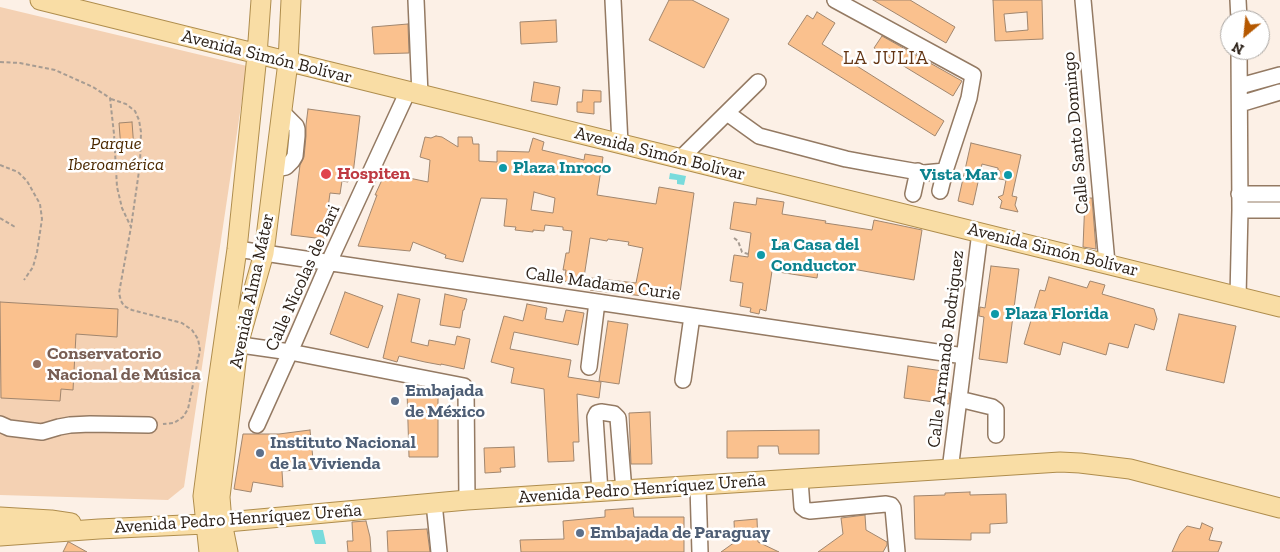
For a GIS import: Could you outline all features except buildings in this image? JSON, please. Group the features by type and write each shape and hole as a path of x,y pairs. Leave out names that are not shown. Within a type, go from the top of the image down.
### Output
{"main road":[{"name":"Avenida Alma Máter","path":"209,552 220,497 237,249 261,0"},
{"name":"Avenida Alma Máter","path":"231,343 264,253 288,62 291,0"},
{"name":"Avenida Simón Bolívar","path":"44,1 1280,307"},
{"name":"Avenida Pedro Henríquez Ureña","path":"0,536 214,523 467,500 1060,462 1130,469 1280,508"},
{"path":"0,517 52,520 99,529"},
{"name":"Avenida Alma Máter","path":"214,523 228,552"}],"street":[{"name":"Calle Nicolas de Bari","path":"257,424 329,262 414,93 416,0"},
{"path":"613,0 620,144"},
{"path":"836,0 973,75 969,98 940,191"},
{"name":"Calle Santo Domingo","path":"1083,0 1106,263"},
{"path":"1238,296 1240,210 1239,60"},
{"path":"1240,86 1280,75"},
{"path":"680,159 758,82"},
{"path":"1240,104 1280,92"},
{"path":"727,113 759,136 846,159 918,172 945,171"},
{"path":"913,194 918,172"},
{"path":"1239,194 1280,194"},
{"path":"1240,210 1280,210"},
{"name":"Calle Armando Rodriguez","path":"950,470 980,232"},
{"name":"Calle Madame Curie","path":"237,249 964,356"},
{"path":"589,367 597,302"},
{"path":"683,380 692,316"},
{"path":"231,343 290,352 464,386 466,390 467,500"},
{"path":"959,400 992,407 996,410 996,434"},
{"path":"600,492 595,417 597,413 601,412 614,414 618,418 624,491"},
{"path":"0,424 9,428 42,432 59,426 70,425 148,425"},
{"path":"800,480 802,507 806,510 892,505 897,552"},
{"path":"698,486 700,552"},
{"path":"434,503 439,552"}],"path":[{"path":"0,62 55,70 126,104 135,111 139,120 142,132 140,164 119,292 120,301 124,306 132,310 182,323 192,330 198,339 200,350 188,409 183,417 174,422 148,425"},
{"path":"110,98 117,187 122,208 131,227"},
{"path":"0,165 18,172 27,181 40,204 42,220 37,252 33,267 24,280"},
{"path":"0,218 15,227"},
{"path":"734,238 742,252 748,254"}],"green space":[{"name":"Parque Iberoamérica","path":"0,7 247,66 184,487 168,500 0,495"}],"water":[{"path":"670,173 686,176 684,185 677,184 677,180 669,179"},
{"path":"311,530 323,530 326,544 315,544"}],"place":[{"name":"Plaza Inroco","path":"503,168"},
{"name":"Hospiten","path":"326,174"},
{"name":"Vista Mar","path":"1008,175"},
{"name":"La Casa del Conductor","path":"761,255"},
{"name":"Plaza Florida","path":"995,314"},
{"name":"Conservatorio Nacional de Música","path":"37,364"},
{"name":"Embajada de México","path":"395,401"},
{"name":"Instituto Nacional de la Vivienda","path":"260,453"},
{"name":"Embajada de Paraguay","path":"580,533"}],"district":[{"name":"LA JULIA","path":"886,59"}]}
